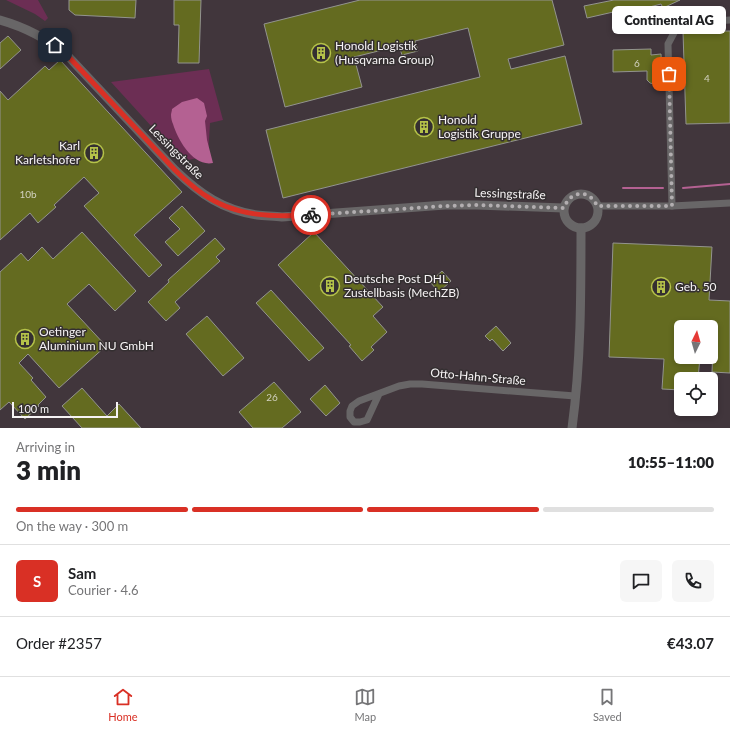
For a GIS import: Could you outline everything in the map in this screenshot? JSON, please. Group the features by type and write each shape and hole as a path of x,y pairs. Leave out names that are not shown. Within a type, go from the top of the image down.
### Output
{"street":[{"name":"Lessingstraße","path":"0,20 38,34 66,54 180,175 204,195 228,208 257,215 282,217 445,206 477,205 564,208"},
{"path":"672,206 668,44 675,31 686,22 730,20"},
{"path":"581,194 588,196 593,199 597,206 597,215 595,220 587,227 576,228 572,226 565,218 565,203 572,196 581,194"},
{"path":"597,206 672,206 730,203"},
{"path":"572,428 580,309 581,228"},
{"name":"Otto-Hahn-Straße","path":"380,394 367,420 354,422 350,417 350,410 352,406 359,401 399,386 410,384 575,396"}],"shaded area":[{"path":"0,0 730,0 730,428 0,428"},
{"path":"6,0 38,0 48,18 45,21 35,14"},
{"path":"209,69 223,120 210,123 208,156 183,161 111,82"},
{"path":"197,98 204,103 207,116 205,121 207,140 213,163 199,161 187,151 175,130 172,120 172,109 182,102"}],"building":[{"path":"69,0 136,0 135,18 75,15 69,10"},
{"path":"174,0 201,0 199,63 178,63 179,25 174,25"},
{"path":"360,0 552,0 564,45 508,59 511,69 565,56 582,124 283,198 266,130 480,77 468,28 415,41 418,51 402,55 399,46 354,57 362,87 285,107 264,24"},
{"path":"614,0 680,0 663,8 661,4 623,14 622,10 587,18 584,6"},
{"path":"730,31 730,123 686,124 683,32"},
{"path":"8,36 21,50 0,69 0,43"},
{"path":"651,49 651,55 661,54 662,76 661,81 658,83 650,83 647,80 647,71 613,72 613,50"},
{"path":"60,60 182,192 134,235 162,265 149,277 84,206 99,193 84,177 54,205 56,207 38,223 30,213 0,240 0,91 8,100 45,66 49,70"},
{"path":"182,206 205,231 178,256 165,242 180,229 169,218"},
{"name":"Oetinger Aluminium NU GmbH","path":"82,232 136,291 115,311 89,284 67,304 106,346 59,388 28,354 19,363 33,378 31,380 46,397 25,419 9,402 0,410 0,272 21,253 28,261 42,247 53,259"},
{"name":"Deutsche Post DHL Zustellbasis (MechZB)","path":"314,232 383,307 373,316 387,332 371,347 374,350 362,361 349,346 351,345 278,265"},
{"path":"215,238 225,249 216,257 220,261 175,302 180,308 166,321 148,302 169,282 168,280"},
{"name":"Geb. 50","path":"613,243 712,247 709,300 730,301 730,373 712,372 712,364 718,364 718,320 674,320 674,364 699,364 699,372 674,372 674,390 662,389 664,359 609,357"},
{"path":"442,271 451,281 439,292 430,282"},
{"path":"271,290 324,348 309,361 256,303"},
{"path":"207,316 244,358 223,376 186,334"},
{"path":"496,326 511,343 503,351 492,339 490,341 485,336"},
{"path":"274,382 301,412 282,428 253,428 239,412"},
{"path":"325,385 340,403 326,416 310,399"},
{"name":"Oetinger Aluminium NU GmbH","path":"82,388 107,416 119,404 141,428 82,428 62,406"}],"waterway":[{"path":"683,188 730,184"},
{"path":"623,188 663,188"}],"way so far":[{"path":"311,215 477,205 564,208 568,199 578,194 588,196 593,199 597,206 672,206 669,74"}],"place":[{"name":"Honold Logistik (Husqvarna Group)","path":"321,53"},
{"name":"Continental AG","path":"669,74"},
{"name":"Honold Logistik Gruppe","path":"424,127"},
{"name":"Karl Karletshofer","path":"94,153"},
{"name":"Deutsche Post DHL Zustellbasis (MechZB)","path":"330,286"},
{"name":"Geb. 50","path":"661,287"},
{"name":"Oetinger Aluminium NU GmbH","path":"25,339"}],"route":[{"path":"55,45 66,54 175,170 204,195 228,208 257,215 282,217 311,215"}]}
